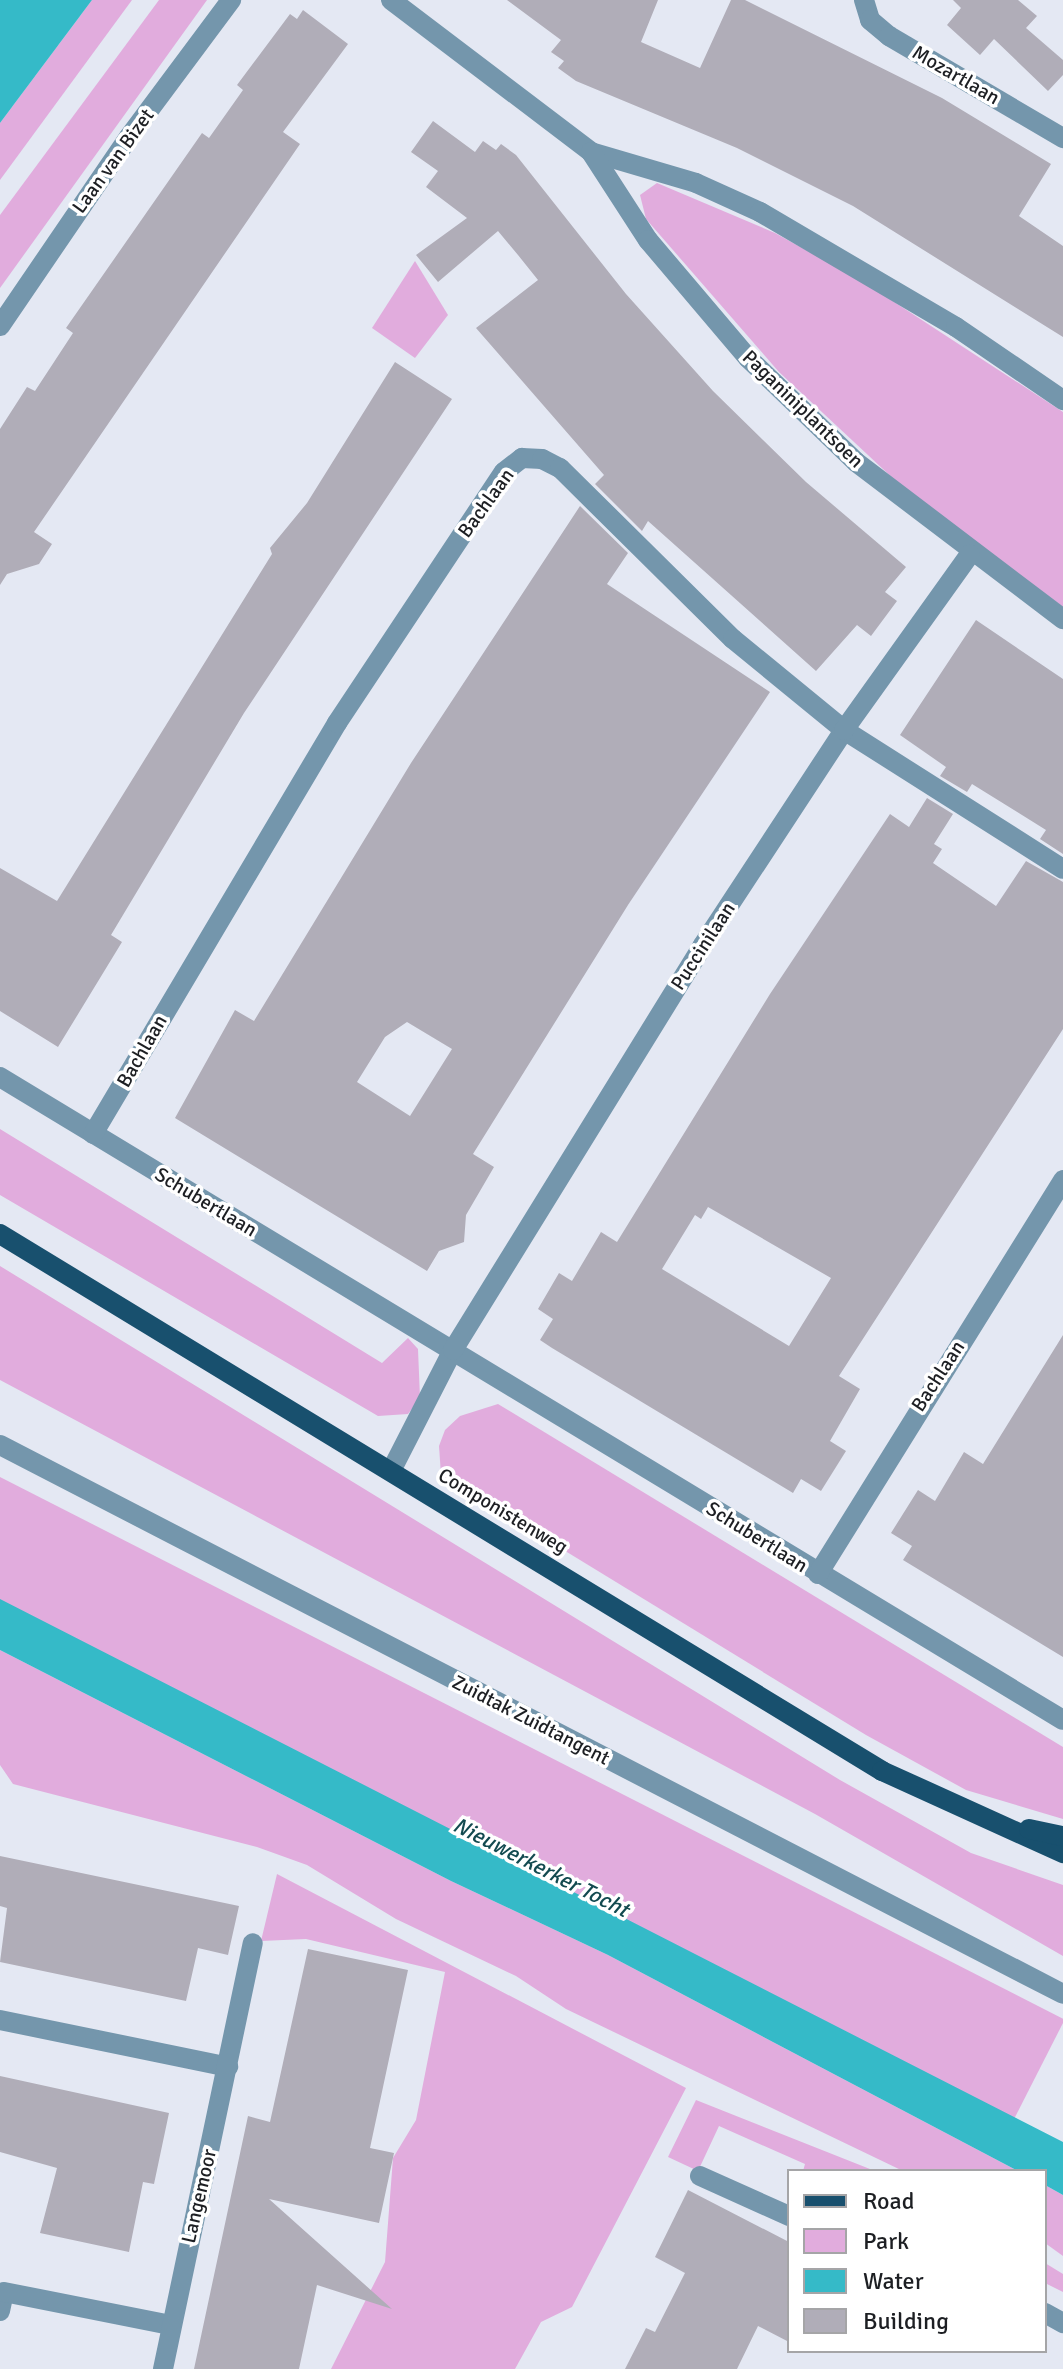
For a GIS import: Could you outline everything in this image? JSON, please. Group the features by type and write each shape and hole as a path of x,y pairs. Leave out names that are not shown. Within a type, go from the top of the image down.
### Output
{"main road":[{"name":"Componistenweg","path":"0,1234 882,1771 1063,1853"},
{"name":"Componistenweg","path":"986,1820 1063,1836"}],"street":[{"name":"Laan van Bizet","path":"0,326 231,0"},
{"name":"Paganiniplantsoen","path":"391,0 591,152 648,240 748,358 856,462 970,554 1063,619"},
{"name":"Mozartlaan","path":"864,0 870,20 889,36 1063,138"},
{"name":"Paganiniplantsoen","path":"591,152 696,183 760,212 956,327 1063,400"},
{"name":"Bachlaan","path":"93,1134 337,723 504,472 522,458 542,459 560,468 733,639 844,730 1063,869"},
{"name":"Puccinilaan","path":"453,1350 703,945 844,730 970,554"},
{"name":"Schubertlaan","path":"0,1077 1063,1720"},
{"name":"Bachlaan","path":"818,1574 1063,1180"},
{"path":"391,1471 453,1350"},
{"name":"Zuidtak Zuidtangent","path":"0,1445 1063,1994"},
{"name":"Langemoor","path":"163,2369 253,1943"},
{"path":"0,2020 228,2067"},
{"path":"700,2176 787,2215"},
{"path":"0,2311 4,2292 170,2325"}],"green space":[{"path":"92,0 132,0 0,180 0,123"},
{"path":"159,0 207,0 0,288 0,215"},
{"path":"657,183 775,233 862,281 1063,412 1063,607 914,498 779,372 646,219 640,195"},
{"path":"415,261 448,315 415,358 372,328"},
{"path":"0,1129 382,1363 408,1338 418,1349 420,1398 408,1414 378,1416 0,1195"},
{"path":"0,1266 840,1780 971,1853 1063,1885 1063,1956 815,1814 0,1380"},
{"path":"498,1404 1063,1747 1063,1819 966,1790 866,1735 441,1475 439,1446 445,1430 460,1416"},
{"path":"0,1477 1063,2019 1009,2128 0,1614"},
{"path":"0,1650 451,1881 608,1955 1014,2169 899,2169 566,2009 516,1976 396,1919 307,1865 257,1847 13,1784 0,1765"},
{"path":"277,1874 686,2088 572,2307 541,2322 515,2369 331,2369 385,2262 393,2158 416,2120 445,1972 306,1939 261,1941"},
{"path":"696,2100 870,2169 804,2169 805,2164 719,2126 698,2171 668,2157"},
{"path":"1047,2186 1063,2195 1063,2256 1047,2244"},
{"path":"1047,2264 1063,2274 1063,2292 1047,2284"}],"water":[{"path":"0,0 92,0 0,123"},
{"path":"0,1599 1063,2142 1063,2195 1047,2186 1047,2169 1014,2169 608,1955 451,1881 0,1650"}],"building":[{"path":"507,0 658,0 641,42 700,68 731,0 745,0 942,98 1051,164 1019,216 1063,246 1063,337 853,206 737,148 576,81 558,68 564,61 551,52 561,40"},
{"path":"953,0 1018,0 1037,16 1026,28 1063,60 1063,75 1048,91 994,39 980,55 947,25 961,8"},
{"path":"303,10 348,44 283,132 300,144 34,532 52,544 39,564 7,574 0,585 0,429 27,387 35,391 73,333 66,328 202,133 209,138 243,90 237,85 290,14 297,19"},
{"path":"433,121 475,152 483,141 496,150 501,144 516,155 626,294 713,391 806,482 906,567 885,592 897,601 871,636 857,625 816,671 648,521 642,531 595,484 604,475 476,328 538,280 498,231 438,282 416,255 467,218 426,187 438,171 411,152"},
{"path":"395,362 452,399 244,713 111,935 122,942 58,1047 0,1011 0,868 57,901 272,554 270,548 307,503"},
{"path":"580,506 628,553 607,584 770,692 628,905 473,1154 494,1167 466,1215 464,1242 439,1251 427,1271 175,1118 235,1010 254,1021 411,763","holes":["407,1022 452,1049 410,1116 357,1082 385,1037"]},
{"path":"976,620 1063,679 1063,854 1040,839 1046,830 972,784 967,792 940,776 946,767 900,735"},
{"path":"927,798 953,814 934,844 942,849 933,863 996,906 1026,861 1063,882 1063,1029 839,1376 860,1389 830,1441 846,1451 821,1491 801,1479 793,1493 540,1340 553,1319 538,1309 559,1273 572,1281 601,1232 617,1242 770,994 890,814 909,827","holes":["708,1207 831,1278 789,1346 662,1269 695,1215 701,1219"]},
{"path":"1063,1335 1063,1657 903,1560 912,1546 891,1533 918,1490 935,1501 964,1452 983,1464"},
{"path":"0,1856 239,1906 228,1955 198,1948 186,2001 0,1962 7,1908 0,1906"},
{"path":"308,1949 408,1970 370,2148 394,2153 379,2223 269,2199 392,2309 317,2285 299,2369 194,2369 248,2116 270,2122"},
{"path":"0,2076 169,2113 154,2184 143,2182 129,2252 40,2233 57,2168 0,2152"},
{"path":"688,2190 787,2241 787,2341 758,2326 737,2369 625,2369 646,2328 655,2332 685,2273 655,2257"}],"water label":[{"name":"Nieuwerkerker Tocht","path":"541,1867"}]}
